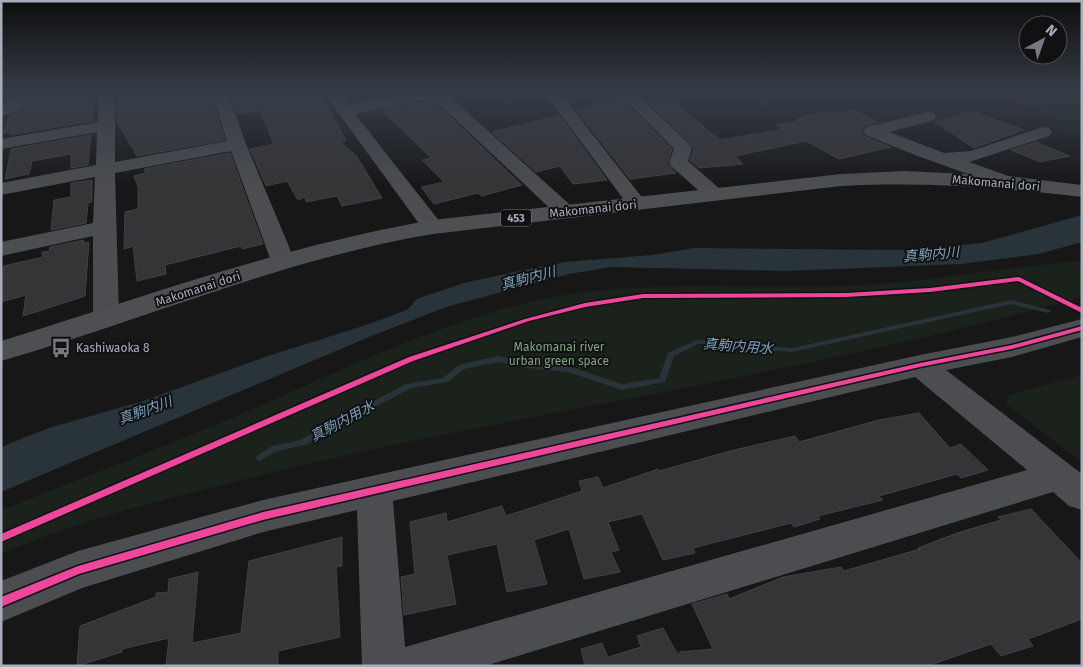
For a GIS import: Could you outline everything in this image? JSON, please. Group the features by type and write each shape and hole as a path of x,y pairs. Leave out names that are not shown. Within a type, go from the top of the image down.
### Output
{"highway":[{"name":"Makomanai dori","path":"1,351 283,262 385,235 433,227 841,180 905,177 1007,182 1082,191"}],"street":[{"path":"230,124 283,262"},
{"path":"354,124 433,227"},
{"path":"470,124 567,212"},
{"path":"576,124 637,204"},
{"path":"659,124 683,148 678,162 714,194"},
{"path":"899,124 872,131 906,147 944,158 1007,182"},
{"path":"1,144 105,126 107,169 104,227 106,318"},
{"path":"944,158 973,156 1043,132"},
{"path":"1,189 237,144"},
{"path":"1,249 104,227"},
{"path":"1,602 78,570 263,516 920,365 1012,347 1082,328"},
{"path":"920,365 1070,486"},
{"path":"412,666 1070,486"},
{"path":"374,491 384,666"}],"green space":[{"path":"1082,124 1082,136 1068,135 1044,125"},
{"name":"Makomanai river urban green space","path":"1082,261 1082,297 922,338 842,356 297,466 106,516 53,533 1,554 1,510 253,409 398,346 473,318 511,307 584,292 621,289 694,286 804,287 871,285"},
{"path":"1082,375 1082,462 1006,404 1008,395"}],"water":[{"name":"真駒内川","path":"1082,215 1082,242 1039,254 961,264 786,271 612,267 569,274 446,307 374,335 1,492 1,447 49,428 143,401 262,358 366,325 407,310 417,299 464,283 565,262 652,255 694,248 910,250 982,243"}],"building":[{"path":"6,124 74,124 10,135 11,132 3,133"},
{"path":"118,124 220,124 225,140 137,156"},
{"path":"266,124 337,124 346,140 340,141 357,157 382,198 342,206 337,196 306,202 305,197 298,200 287,181 266,186 250,149 274,144"},
{"path":"396,124 458,124 522,185 482,196 478,193 434,204 421,187 444,182 422,160 431,158"},
{"path":"523,124 566,124 607,180 573,184 560,166 536,172 492,132"},
{"path":"587,124 647,124 672,149 667,163 676,173 630,179"},
{"path":"671,124 701,124 720,140 783,129 776,125 781,124 871,124 864,126 861,131 864,136 891,147 839,159 806,141 735,156 743,164 699,168 690,160 694,149"},
{"path":"938,124 1008,124 1024,130 974,148"},
{"path":"91,135 88,165 71,168 71,154 32,161 29,174 5,179 11,149"},
{"path":"1036,142 1070,156 1040,162 1011,150"},
{"path":"230,153 263,244 242,249 241,246 165,265 166,274 137,281 133,246 124,249 125,212 138,209 138,187 134,176 146,173 144,169"},
{"path":"92,180 92,202 88,203 86,223 51,230 54,200 71,197 71,183"},
{"path":"84,240 83,243 89,242 85,296 23,316 26,295 1,302 1,281 4,266 43,257 42,252 49,251 50,247"},
{"path":"919,413 950,448 961,444 988,470 961,478 957,474 879,496 883,500 818,516 820,519 794,527 791,523 693,548 695,553 663,560 642,514 608,522 619,550 611,552 620,572 584,579 569,529 534,540 547,584 507,592 497,544 447,555 456,604 404,615 401,577 415,574 410,522 446,513 447,522 502,506 506,516 582,491 579,481 598,477 603,488 658,469 659,471 730,451 795,436 799,442 879,420"},
{"path":"1031,509 1082,563 1082,619 1028,639 1033,646 1001,656 991,644 927,666 585,666 581,649 602,643 608,657 641,647 637,636 663,628 679,657 679,652 713,649 692,604 727,594 729,599 783,577 841,567 844,571 920,549 918,548 957,533 1001,520 998,517"},
{"path":"342,537 342,566 336,567 340,637 278,651 278,666 166,666 169,638 122,649 122,652 77,666 80,626 156,597 156,593 168,592 169,579 198,572 192,643 241,633 249,561"}],"waterway":[{"name":"真駒内用水","path":"260,458 275,448 302,443 409,386 445,380 462,367 498,359 527,365 568,369 622,387 662,380 671,355 697,342 792,350 1011,302 1048,311"}],"cycle path":[{"path":"1,538 411,359 527,320 585,305 643,296 846,295 930,290 1019,279 1082,311"},
{"path":"1,602 78,570 263,516 920,365 1012,347 1082,328"}],"place":[{"name":"Kashiwaoka 8","path":"61,348"}]}
